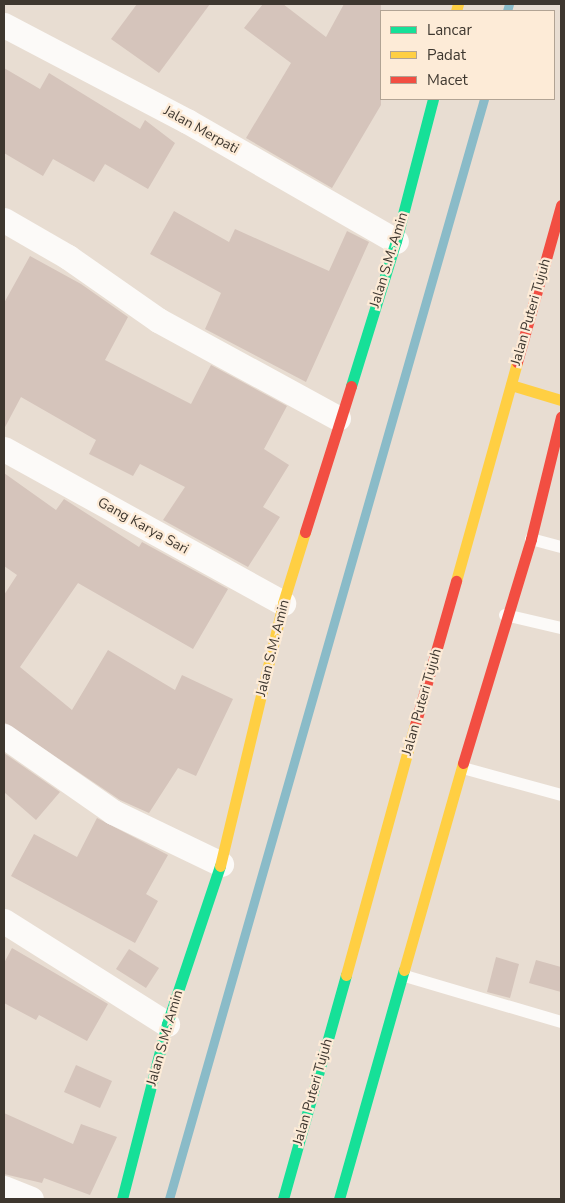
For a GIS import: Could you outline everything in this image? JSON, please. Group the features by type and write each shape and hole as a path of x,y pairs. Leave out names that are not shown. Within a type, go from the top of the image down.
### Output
{"main road":[{"name":"Jalan S.M. Amin","path":"122,1199 167,1024 220,864 283,602 338,418 396,241 433,100"},
{"name":"Jalan Puteri Tujuh","path":"282,1199 561,205"},
{"path":"511,385 561,400"},
{"path":"339,1199 405,976 505,615 531,538 561,417"}],"street":[{"name":"Jalan Merpati","path":"4,25 187,121 396,241"},
{"path":"4,220 68,257 158,320 338,418"},
{"name":"Gang Karya Sari","path":"4,449 283,602"},
{"path":"4,736 114,812 220,864"},
{"path":"4,922 167,1024"},
{"path":"4,1188 31,1199"}],"lane":[{"path":"531,538 561,546"},
{"path":"505,615 561,628"},
{"path":"463,768 561,795"},
{"path":"405,976 561,1022"}],"building":[{"path":"137,4 210,4 159,73 111,39"},
{"path":"263,4 283,4 326,37 344,4 381,4 381,105 332,188 246,138 291,63 244,28"},
{"path":"4,68 40,89 49,73 140,129 145,120 175,143 148,189 105,164 94,182 53,159 43,176 4,153"},
{"path":"174,211 229,242 235,229 329,271 347,231 369,242 306,382 205,329 221,293 150,254"},
{"path":"30,256 81,284 128,317 105,360 191,404 211,365 287,406 264,449 289,465 263,507 280,517 248,567 163,520 185,487 140,464 133,476 89,454 96,440 21,397 4,429 4,303"},
{"path":"4,473 56,510 64,499 139,547 142,542 228,589 193,649 78,583 20,667 72,710 108,650 175,690 182,675 233,699 196,776 178,768 149,813 120,800 4,722 4,595 17,575 4,566"},
{"path":"4,753 60,792 36,820 4,792"},
{"path":"97,818 168,855 146,894 158,901 135,943 11,876 34,834 77,857"},
{"path":"12,948 108,1004 87,1041 39,1015 36,1020 4,1003 4,963"},
{"path":"129,949 159,968 146,988 116,969"},
{"path":"496,957 519,964 510,998 487,992"},
{"path":"536,960 561,967 561,992 529,983"},
{"path":"76,1065 112,1081 100,1108 64,1092"},
{"path":"4,1113 73,1144 81,1124 117,1137 90,1195 44,1178 42,1183 4,1174"}],"waterway":[{"path":"507,10 509,4"},
{"path":"169,1199 484,100"}],"traffic: fast":[{"path":"351,386 396,241 433,100"},
{"path":"122,1199 167,1024 220,866"},
{"path":"339,1199 404,970"},
{"path":"283,1199 346,975"}],"traffic: slow":[{"path":"456,10 458,4"},
{"path":"456,581 517,362"},
{"path":"511,385 561,400"},
{"path":"220,866 283,603 305,532"},
{"path":"346,975 415,725"},
{"path":"404,970 463,763"}],"traffic: jam":[{"path":"517,362 561,205"},
{"path":"305,532 351,386"},
{"path":"463,763 531,539 561,417"},
{"path":"415,725 456,581"}]}
